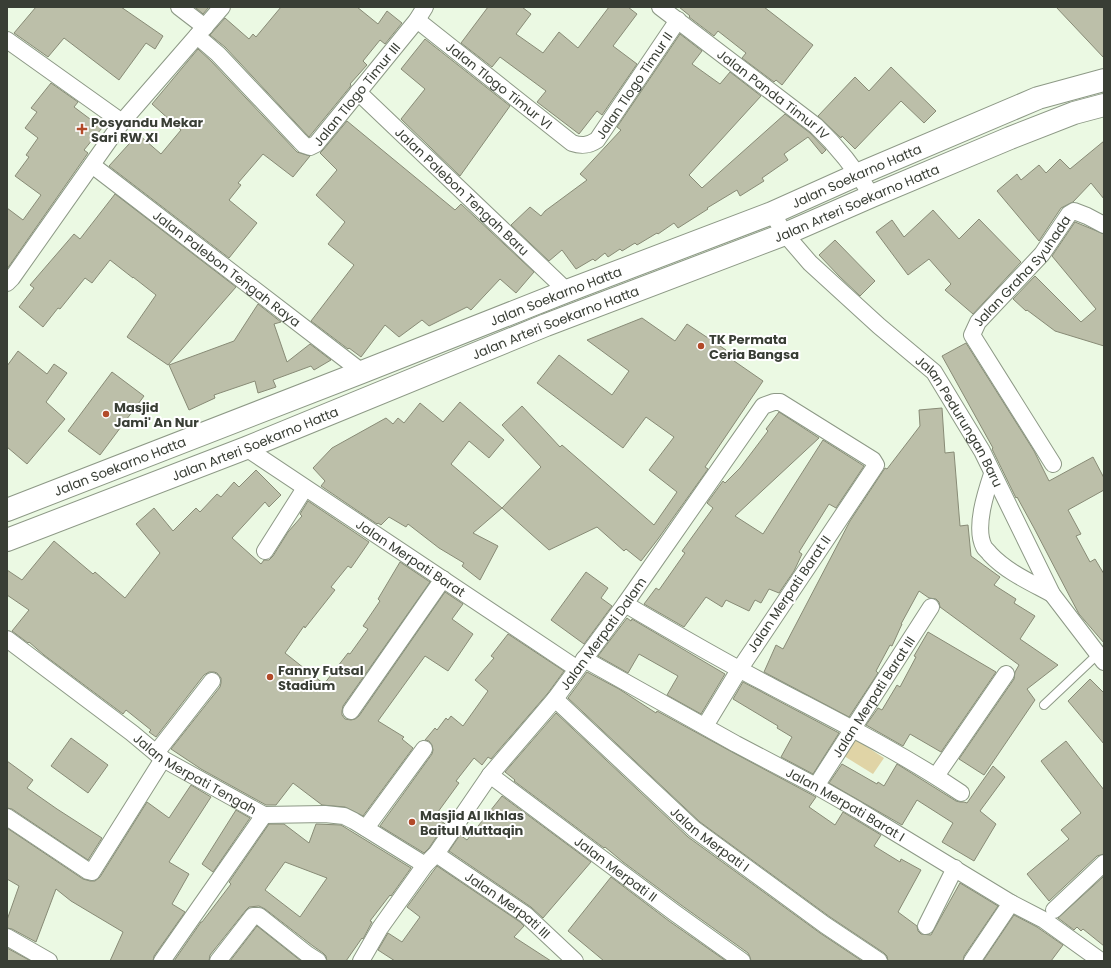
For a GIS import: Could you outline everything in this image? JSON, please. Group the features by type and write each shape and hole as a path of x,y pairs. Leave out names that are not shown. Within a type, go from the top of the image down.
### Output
{"main road":[{"name":"Jalan Soekarno Hatta","path":"7,510 567,291 772,213 859,174 1038,98 1104,80"},
{"name":"Jalan Arteri Soekarno Hatta","path":"7,540 246,448 546,325 785,234 1010,138 1074,113 1104,104"},
{"path":"80,481 92,508"}],"street":[{"path":"179,7 201,31"},
{"path":"9,279 122,122 222,7"},
{"name":"Jalan Panda Timur IV","path":"660,7 816,126 833,142 859,174 872,196"},
{"name":"Jalan Tlogo Timur III","path":"201,31 218,54 304,146 310,147 316,144 421,13"},
{"name":"Jalan Tlogo Timur VI","path":"421,13 572,143 584,145"},
{"name":"Jalan Tlogo Timur II","path":"584,145 591,144 597,140 678,20"},
{"path":"7,40 122,122"},
{"name":"Jalan Palebon Tengah Baru","path":"358,92 567,291"},
{"name":"Jalan Palebon Tengah Raya","path":"92,165 362,372"},
{"name":"Jalan Graha Syuhada","path":"1053,464 972,335 978,322 1042,254 1069,214 1074,211 1104,225"},
{"name":"Jalan Pedurungan Baru","path":"772,213 785,234 810,263 879,326 934,372 982,451 1052,594 1101,658"},
{"name":"Jalan Merpati Dalam","path":"361,961 380,928 490,775 554,699 625,604 762,406 774,402 780,402 873,460 875,463"},
{"name":"Jalan Merpati Barat","path":"246,448 443,579 580,664"},
{"name":"Jalan Merpati Barat II","path":"705,726 738,670 876,465 875,463"},
{"path":"992,474 985,494 981,515 981,536 984,547 999,563 1014,574 1052,594"},
{"path":"265,551 305,488"},
{"path":"351,711 443,579"},
{"path":"625,604 738,670 852,729 936,776 961,793"},
{"name":"Jalan Merpati Barat III","path":"816,786 931,608"},
{"name":"Jalan Merpati Tengah","path":"7,639 160,756 264,815 325,814 344,816 431,859"},
{"name":"Jalan Merpati Barat I","path":"580,664 705,726 816,786 955,868 1011,903 1044,920 1081,955 1101,961"},
{"path":"936,776 1006,674"},
{"path":"7,817 88,871 92,872 160,756 212,681"},
{"name":"Jalan Merpati I","path":"554,699 694,829 825,925 879,961"},
{"path":"366,828 424,749"},
{"name":"Jalan Merpati II","path":"490,775 742,961"},
{"path":"162,961 264,815"},
{"name":"Jalan Merpati III","path":"431,859 526,915 575,961"},
{"path":"1054,910 1104,864"},
{"path":"926,926 955,868"},
{"path":"972,961 1011,903"},
{"path":"218,961 253,916 256,915 318,961"},
{"path":"7,937 49,961"}],"lane":[{"path":"1044,704 1101,658"}],"shaded area":[{"path":"855,739 884,758 873,774 844,756"}],"building":[{"path":"36,7 121,7 163,36 155,49 146,43 119,80 64,38 48,57 14,33"},
{"path":"195,7 209,7 203,14"},
{"path":"281,7 357,7 378,24 387,11 402,23 385,44 380,40 363,61 367,65 350,84 350,87 309,137 225,47 210,35 225,18 249,39 253,34 256,37"},
{"path":"488,7 522,7 531,14 516,34 543,53 559,32 578,48 609,7 628,7 637,14 613,46 637,64 602,115 597,111 579,134 537,102 546,91 500,57 492,67 461,43"},
{"path":"679,7 764,7 813,45 782,85 776,80 774,82 742,58 746,53 718,31 714,36 689,17 690,16"},
{"path":"1056,7 1104,7 1104,58"},
{"path":"680,34 702,51 692,64 720,84 730,72 761,96 689,175 702,188 785,114 810,133 826,150 822,154 808,137 784,154 788,160 762,178 764,181 740,196 737,190 678,228 674,223 658,234 657,233 637,245 635,243 622,251 620,249 608,257 605,253 595,261 593,259 576,269 562,250 549,261 511,225 530,207 541,216 545,211 587,180 580,174 621,130 617,127"},
{"path":"425,39 510,106 460,176 401,119 425,89 401,69"},
{"path":"198,49 297,152 310,156 293,177 263,154 238,183 241,185 229,200 257,223 229,258 109,166 138,134 161,154 181,130 152,104"},
{"path":"891,67 936,111 924,123 901,101 855,149 818,116 855,77 869,91"},
{"path":"51,83 78,102 74,107 102,128 84,150 88,153 7,269 7,208 23,220 41,195 15,176 29,157 26,155 38,138 25,128 37,112 31,108"},
{"path":"347,121 455,210 461,204 534,272 516,293 500,279 471,310 467,307 429,326 422,320 399,337 385,325 361,357 311,321 354,265 328,244 345,222 316,195 337,170 320,153"},
{"path":"1104,141 1104,199 1091,183 1073,202 1061,208 1039,241 997,191 1017,174 1021,180 1039,165 1046,173 1060,159 1070,169"},
{"path":"115,194 236,287 168,365 127,337 156,295 110,260 92,283 85,278 43,327 19,307 34,288 30,285 74,234 80,239"},
{"path":"933,210 959,239 979,219 1021,262 973,314 945,290 951,284 929,259 908,275 876,232 892,220 904,237"},
{"path":"1075,222 1104,234 1104,346 1055,331 1027,310 1026,311 1013,299 1035,276 1081,322 1096,309 1052,256"},
{"path":"835,240 875,281 860,296 819,255"},
{"path":"258,304 281,322 274,324 287,362 310,344 331,360 314,370 311,366 273,380 276,387 258,393 255,381 214,395 215,398 189,410 169,365 234,341"},
{"path":"642,318 675,341 687,324 726,350 724,354 763,381 705,467 708,469 641,561 626,549 624,551 597,527 549,550 502,508 541,467 502,425 522,406 560,447 562,445 654,525 677,492 649,470 674,437 646,417 623,448 537,383 559,355 612,395 629,371 587,340"},
{"path":"966,343 1034,451 1049,481 1093,457 1104,478 1104,490 1068,510 1081,534 1076,536 1090,562 1095,559 1104,574 1104,643 1079,614 1034,528 1017,497 1016,498 992,449 993,448 942,356"},
{"path":"18,351 47,374 54,364 67,373 46,402 65,419 27,464 7,447 7,366"},
{"name":"Masjid Jami' An Nur","path":"112,372 144,396 100,455 68,431"},
{"path":"460,402 504,440 489,458 469,441 451,464 502,508 473,533 498,546 480,580 462,566 464,563 439,548 408,524 406,527 389,517 381,525 378,523 377,524 321,486 325,481 313,468 332,448 386,418 393,424 398,418 404,423 420,403 443,422"},
{"path":"942,408 945,453 954,452 960,526 968,525 971,556 1000,577 994,585 1016,599 1014,603 1035,616 1020,639 1058,665 1027,689 1035,700 984,775 959,759 1014,679 1015,672 1019,665 940,607 939,602 936,599 929,598 919,591 901,624 892,646 890,645 876,671 878,673 849,717 764,672 776,645 783,649 850,521 885,468 887,469 920,426 919,410"},
{"path":"779,412 819,438 735,516 763,534 823,440 864,466 836,508 829,504 799,552 802,554 794,571 779,593 769,589 761,603 755,600 749,611 726,600 722,607 706,597 684,627 644,604 656,588 659,590 685,553 682,551 713,508 707,503 723,481 725,483 740,468 768,431 766,429"},
{"path":"256,470 281,495 269,507 265,502 232,538 261,564 264,560 269,560 273,556 288,532 302,516 300,514 308,501 369,542 351,568 348,566 331,587 335,590 305,628 304,626 285,653 324,684 348,653 350,654 368,629 363,626 380,601 378,599 400,562 430,582 343,706 342,715 345,719 351,720 359,716 445,592 463,604 452,619 473,634 448,671 425,656 378,721 404,737 402,739 413,748 363,816 345,807 322,805 293,783 276,805 266,805 201,769 171,749 220,687 221,678 217,673 209,672 204,675 156,737 149,732 151,730 126,710 123,714 29,642 28,643 12,631 29,610 7,595 7,570 22,580 54,541 93,574 95,572 125,598 160,553 136,524 154,508 173,531 196,508 200,512 217,494 221,497 234,482 239,487"},
{"path":"586,572 608,588 601,598 612,606 584,644 551,620"},
{"path":"627,618 631,621 632,619 725,674 701,714 667,695 678,676 639,654 628,673 598,656"},
{"path":"928,632 996,672 941,752 910,734 903,746 866,725 878,708 882,710 897,685 900,687 916,657 914,656"},
{"path":"508,634 564,671 548,693 491,759 488,757 482,765 474,758 456,781 459,783 435,816 445,824 424,853 380,826 432,754 432,745 429,741 425,740 435,728 437,730 446,718 448,720 451,716 463,726 488,691 475,680 494,658 491,656"},
{"path":"587,672 619,689 656,713 657,711 816,797 809,807 835,825 843,812 881,835 874,846 900,862 901,859 921,870 898,912 917,926 918,931 921,934 931,935 960,883 998,906 964,956 963,961 888,961 887,956 884,953 830,917 700,822 568,698"},
{"path":"1090,679 1104,693 1104,744 1068,701"},
{"path":"743,682 839,733 813,774 781,757 792,737 777,728 778,726 733,699"},
{"path":"556,713 688,837 820,933 862,961 751,961 748,953 514,781 515,780 505,772"},
{"path":"71,738 108,765 88,793 51,766"},
{"path":"1066,741 1104,790 1104,854 1097,856 1049,901 1027,874 1069,839 1061,830 1081,813 1041,761"},
{"path":"7,761 33,780 27,788 102,838 88,860 12,809 7,808"},
{"path":"842,764 877,784 878,782 884,786 897,764 956,801 967,803 993,766 1005,777 980,811 996,824 974,861 942,842 953,823 917,800 902,825 829,783"},
{"path":"191,785 211,797 169,862 189,874 172,904 185,912 154,956 153,961 110,961 123,932 71,901 56,889 36,942 12,929 7,928 7,920 19,886 7,879 7,828 83,879 95,881 100,877 147,802 169,818"},
{"path":"502,796 591,862 543,918 531,907 449,851 460,835 467,840"},
{"path":"236,810 250,818 213,872 202,864"},
{"path":"269,824 284,824 309,843 316,824 341,825 411,868 391,896 390,895 370,921 372,922 363,939 362,938 346,961 327,961 326,956 323,953 259,906 249,907 246,910 210,955 209,961 174,961 201,922 231,884 229,882","holes":["285,862 327,878 300,917 265,890"]},
{"path":"437,866 520,922 524,926 514,937 551,961 395,961 378,950 388,933 402,942 420,917 407,907"},
{"path":"1104,876 1104,946 1083,929 1081,931 1077,927 1074,930 1058,918"},
{"path":"611,877 669,921 726,961 604,961 568,931"},
{"path":"1014,915 1037,927 1063,945 1051,961 983,961"},
{"path":"257,926 301,961 230,961"},
{"path":"7,948 29,960 29,961 7,961"}],"place":[{"name":"Posyandu Mekar Sari RW XI","path":"82,129"},
{"name":"TK Permata Ceria Bangsa","path":"701,346"},
{"name":"Masjid Jami' An Nur","path":"106,414"},
{"name":"Fanny Futsal Stadium","path":"270,677"},
{"name":"Masjid Al Ikhlas Baitul Muttaqin","path":"412,822"}]}
